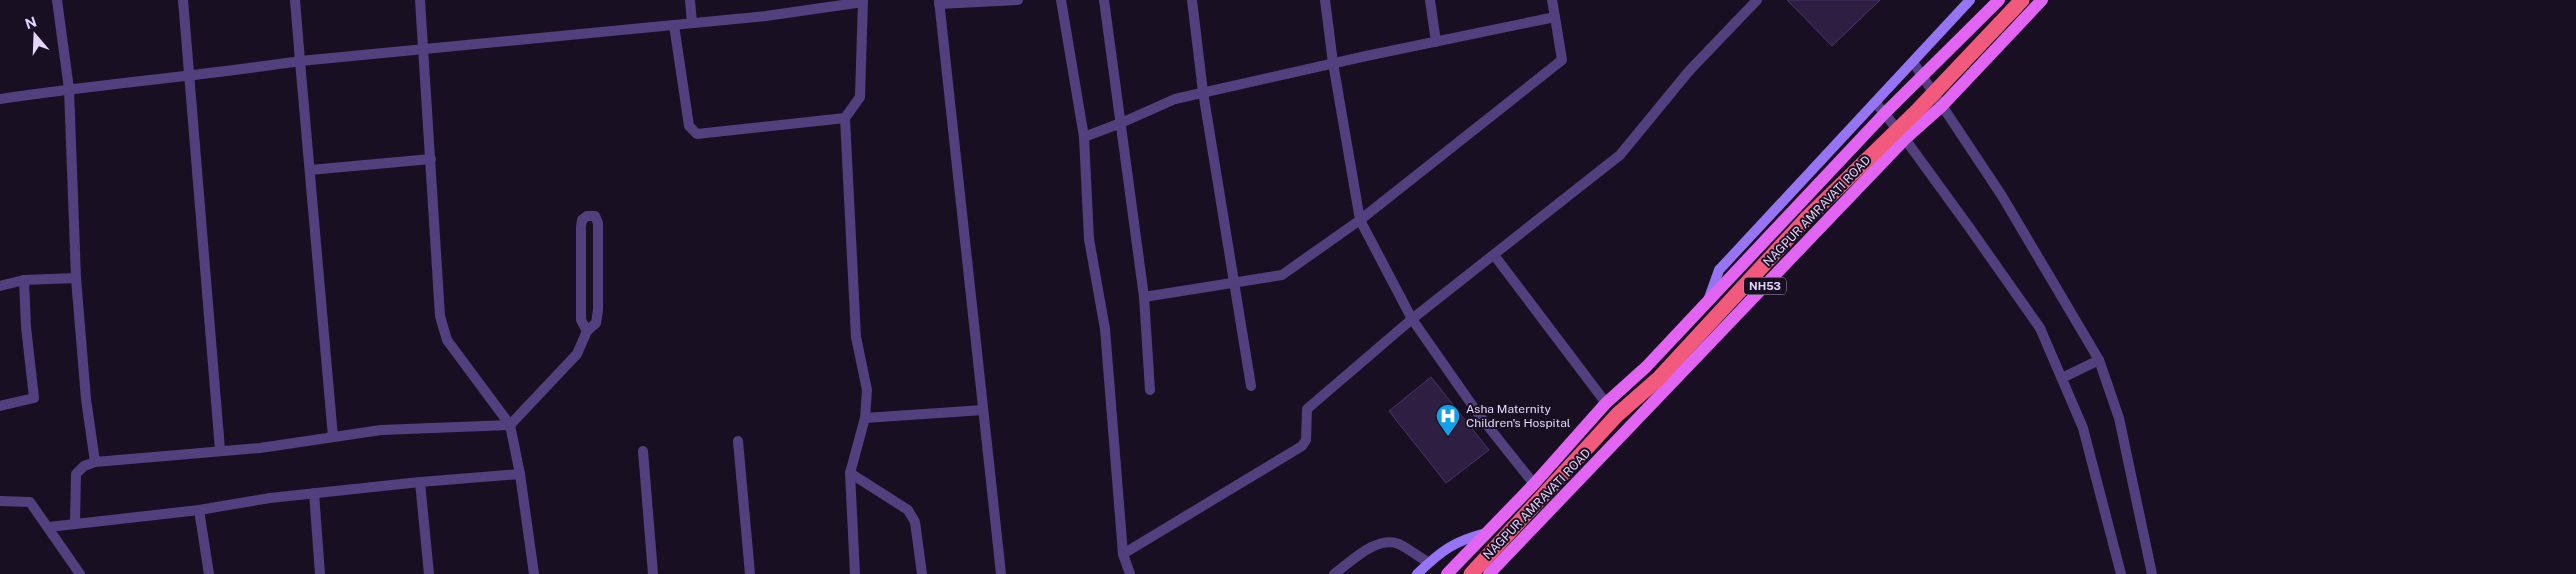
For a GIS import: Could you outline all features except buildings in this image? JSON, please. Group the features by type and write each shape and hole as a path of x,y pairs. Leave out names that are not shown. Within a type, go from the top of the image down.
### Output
{"highway":[{"path":"1471,574 1617,415 1658,379 1806,219 1916,112 2022,0"}],"main road":[{"name":"NAGPUR AMRAVATI ROAD","path":"1447,574 1534,484 1606,403 1646,367 1885,113 1923,78 1999,0"},
{"name":"NAGPUR AMRAVATI ROAD","path":"1489,574 1905,139 1942,106 2042,0"}],"street":[{"path":"57,0 69,89 76,278 86,399 95,462"},
{"path":"183,0 191,77 220,450"},
{"path":"295,0 333,437"},
{"path":"420,0 425,48 440,316 447,340 510,425 520,474 534,574"},
{"path":"690,0 692,23"},
{"path":"1001,574 939,2 1018,0"},
{"path":"1061,0 1084,137 1089,238 1106,328 1123,554 1130,574"},
{"path":"1104,0 1144,297 1150,390"},
{"path":"1192,0 1203,92 1251,386"},
{"path":"1325,0 1333,63 1360,220 1412,319 1479,414 1534,484"},
{"path":"1430,0 1436,42"},
{"path":"1144,297 1282,275 1360,220 1562,60 1552,0"},
{"path":"1123,554 1302,446 1306,440 1308,409 1412,319 1620,155 1689,71 1757,0"},
{"path":"1709,299 1719,270 1970,0"},
{"path":"0,99 69,89 191,77 300,61 766,16 863,1 860,97 845,118 856,337 867,390 865,418 850,473 855,574"},
{"path":"1084,137 1121,124 1175,99 1333,63 1555,17"},
{"path":"674,25 689,126 697,134 845,118"},
{"path":"1913,62 2002,196 2099,360 2119,418 2152,574"},
{"path":"1875,102 1905,139 2040,328 2083,428 2120,574"},
{"path":"310,170 431,159"},
{"path":"75,523 76,474 84,466 95,462 260,448 382,430 510,425 576,354 587,331 596,323 598,222 595,216 587,216 582,220 581,226 581,320 587,331"},
{"path":"1494,255 1606,403"},
{"path":"0,286 24,280 76,278"},
{"path":"0,406 34,398 26,327 24,280"},
{"path":"2062,378 2099,360"},
{"path":"865,418 983,410"},
{"path":"738,441 750,574"},
{"path":"644,451 653,574"},
{"path":"850,473 908,510 915,522 922,574"},
{"path":"49,527 199,510 314,493 520,474"},
{"path":"420,482 429,574"},
{"path":"314,493 320,574"},
{"path":"0,501 30,502 80,574"},
{"path":"199,510 209,574"},
{"path":"1417,574 1429,563 1462,540 1486,534"},
{"path":"1334,574 1367,549 1385,542 1398,544 1429,563"}],"place":[{"name":"Asha Maternity Children's Hospital","path":"1448,437"}]}
